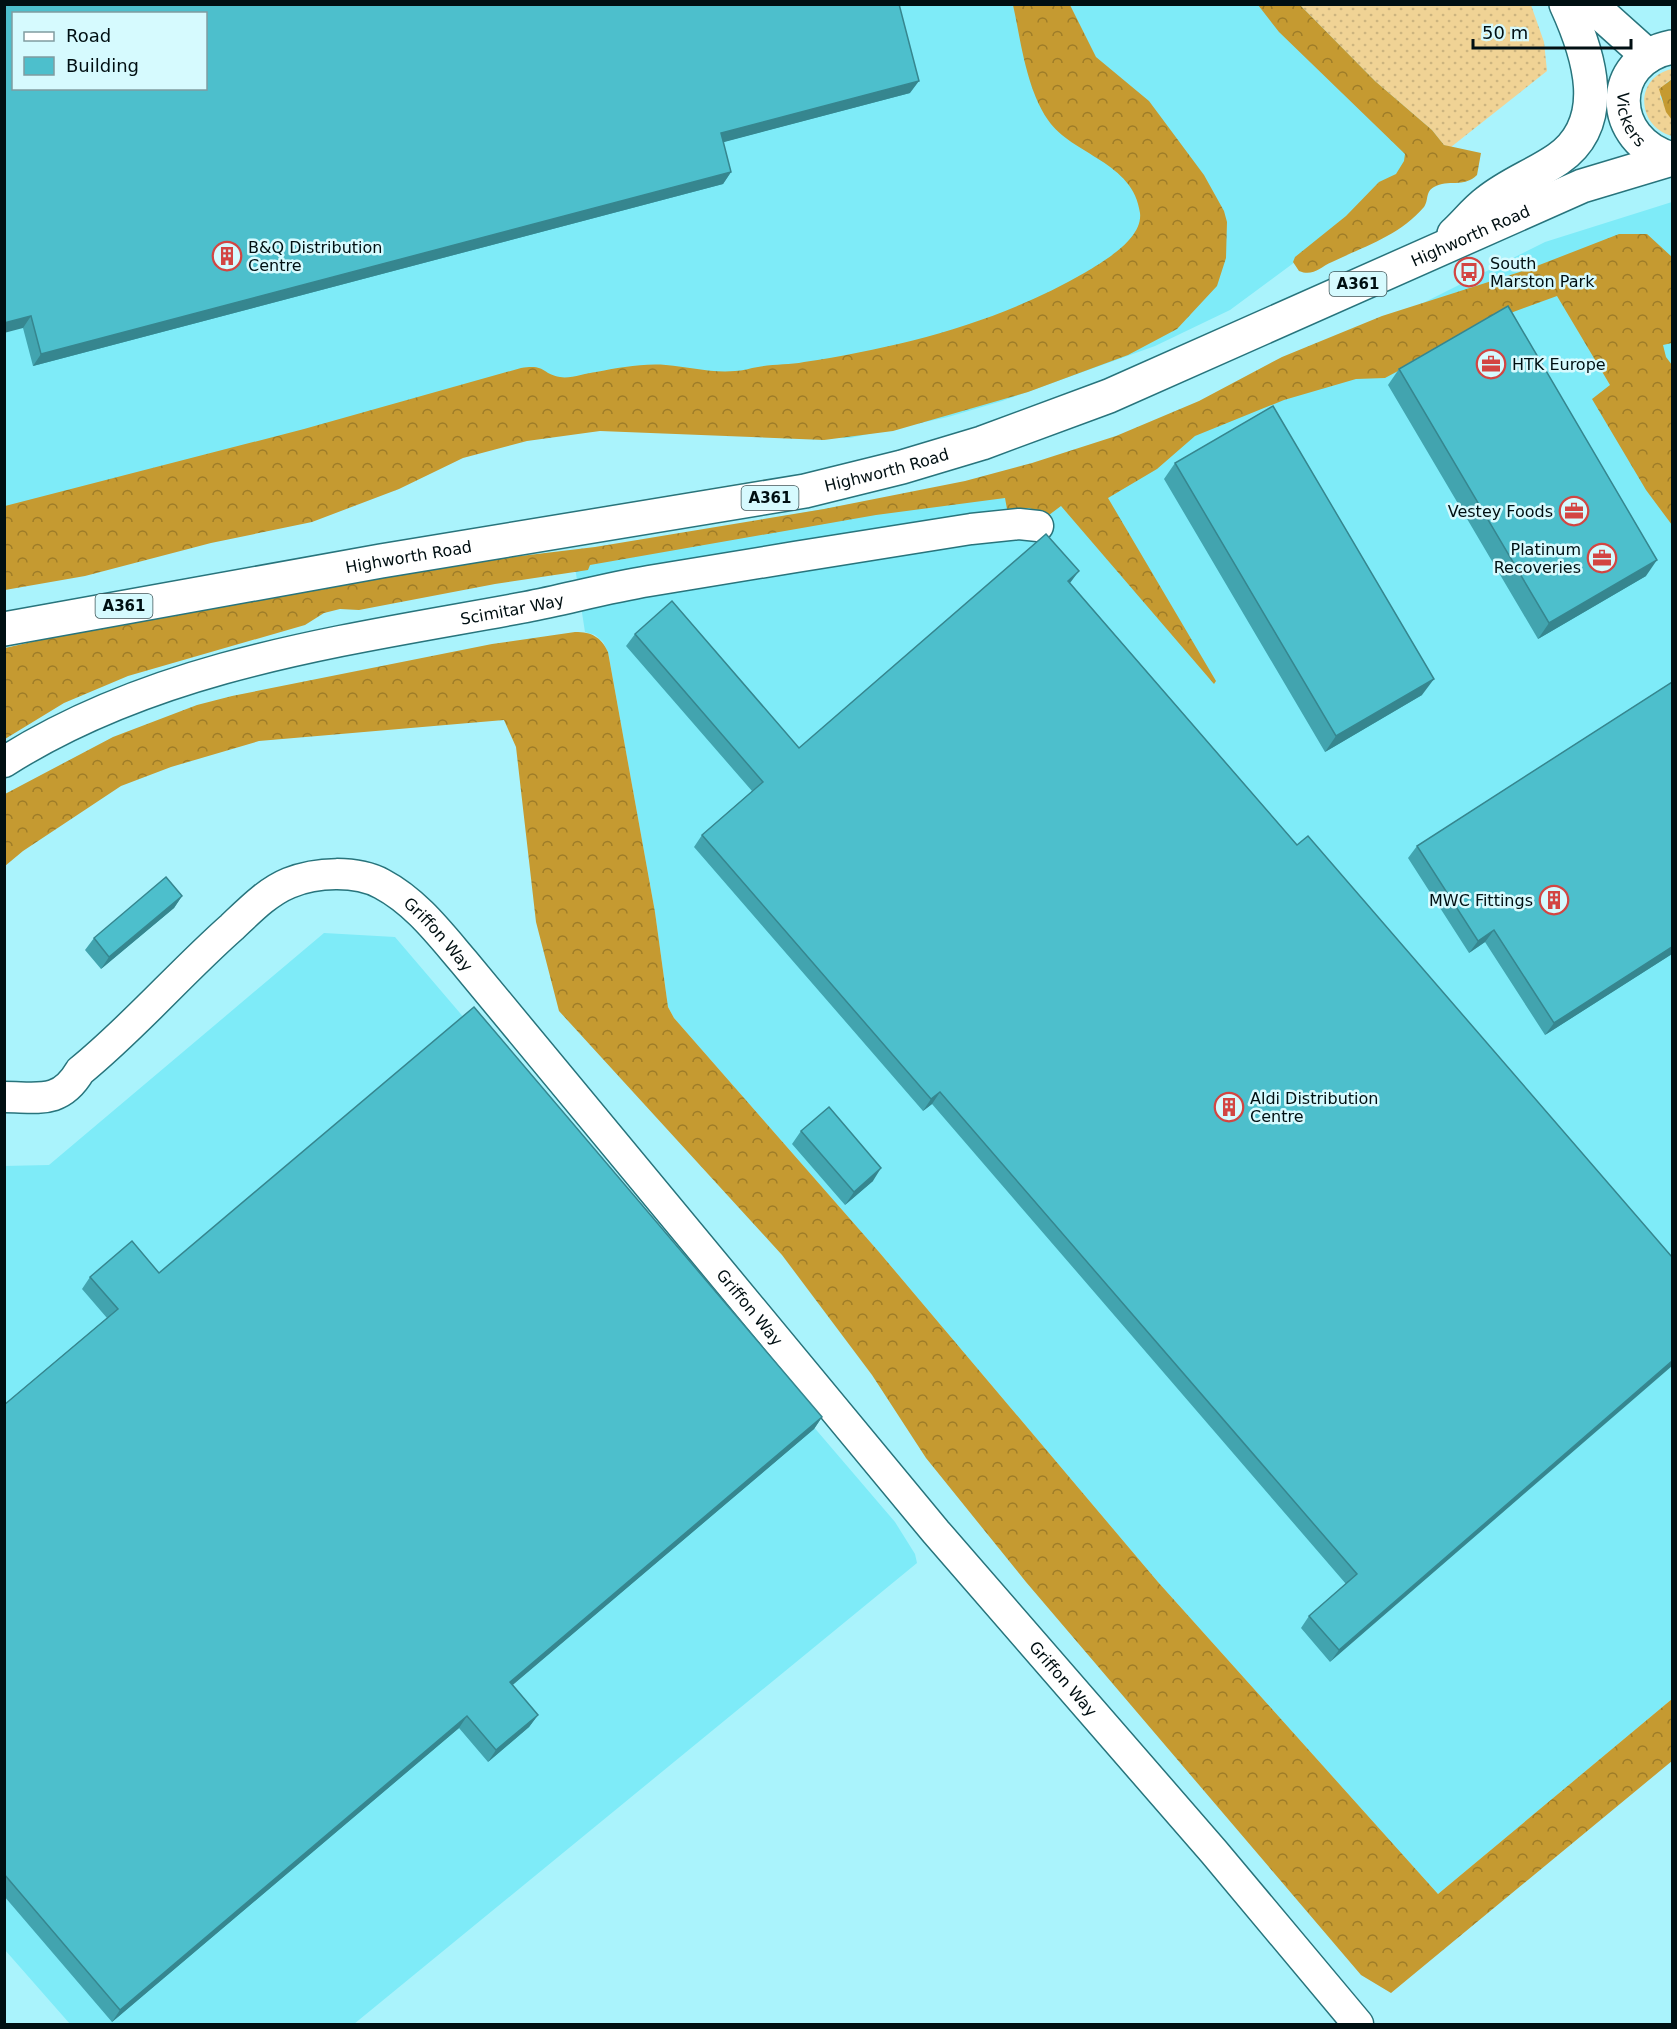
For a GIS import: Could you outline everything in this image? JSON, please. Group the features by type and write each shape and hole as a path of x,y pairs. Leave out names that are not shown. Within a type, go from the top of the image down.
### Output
{"main road":[{"path":"1443,246 1487,202 1570,149 1586,127 1593,95 1566,4"},
{"path":"1588,4 1660,51"},
{"path":"1588,4 1626,111"},
{"name":"Vickers","path":"1660,51 1631,75 1626,111 1642,145 1656,154 1672,159"},
{"name":"Highworth Road","path":"1581,186 1605,159 1626,111"},
{"name":"Highworth Road","path":"4,629 381,561 765,499 902,467 1046,421 1109,396 1581,186 1672,159"}],"street":[{"name":"Scimitar Way","path":"4,762 63,727 100,711 191,678 273,656 647,582 971,530 1019,524 1038,526"},
{"name":"Griffon Way","path":"13,1097 34,1084 64,1073 80,1071 216,941 277,890 304,878 344,874 380,883 399,894 434,927 464,962 930,1524 1214,1852 1358,2025"}],"shaded area":[{"path":"4,5 1282,5 1433,160 1230,310 1155,346 1002,401 948,417 850,438 802,438 586,420 5,588"},
{"path":"1300,5 1531,5 1544,42 1547,71 1451,147 1444,145 1432,130 1375,81"},
{"path":"1672,69 1672,79 1666,83 1660,97 1672,120 1672,136 1660,131 1651,122 1644,102 1651,81"},
{"path":"1672,202 1672,1699 1438,1894 1158,1582 879,1252 674,1018 668,1007 655,912 608,652 603,642 595,635 585,632 573,554 1030,472 1217,406 1545,242"},
{"path":"768,479 770,486 429,541 427,536"},
{"path":"324,933 395,937 895,1522 915,1554 917,1563 354,2024 70,2024 5,1950 4,1166 49,1165"}],"green space":[{"path":"1013,5 1070,5 1096,57 1149,101 1204,175 1224,211 1227,222 1226,258 1217,286 1177,329 1128,355 1028,392 893,431 824,440 600,431 527,441 463,458 399,489 312,522 211,543 85,576 5,590 5,506 304,429 521,368 540,368 554,376 564,377 648,365 738,371 877,349 950,330 985,318 1053,290 1086,272 1129,240 1139,223 1140,213 1135,196 1115,170 1072,142 1048,120 1029,79"},
{"path":"1258,5 1300,5 1375,81 1432,130 1444,145 1481,153 1477,175 1467,181 1434,187 1429,191 1424,207 1393,233 1312,272 1299,271 1293,262 1295,257 1346,216 1379,182 1396,174 1404,161 1405,154 1279,32"},
{"path":"1672,79 1672,120 1666,112 1659,89"},
{"path":"1619,234 1647,234 1672,257 1672,343 1663,345 1666,357 1672,365 1672,525 1646,490 1592,399 1610,385 1557,296 1497,318 1385,378 1356,379 1284,400 1195,436 1157,469 1108,498 1216,681 1214,684 1061,506 1049,515 1029,508 1007,509 1005,498 876,515 590,565 588,570 495,584 359,610 340,609 324,613 305,625 128,676 64,703 5,739 5,648 172,610 436,566 595,547 824,509 965,481 1032,463 1116,436 1199,401 1282,357 1382,316 1529,269"},
{"path":"575,632 595,636 608,652 655,912 668,1007 674,1018 879,1252 1158,1582 1438,1894 1672,1699 1672,1761 1391,1993 1361,1975 1026,1582 926,1458 872,1375 782,1255 559,1011 536,922 516,747 504,720 259,741 171,767 121,786 23,851 5,866 5,794 113,737 197,705 232,696 492,644"}],"building":[{"name":"B&Q Distribution Centre","path":"4,4 899,4 919,81 721,133 731,172 41,354 31,316 4,323"},
{"path":"1508,306 1657,560 1549,623 1399,369"},
{"path":"1273,406 1434,679 1336,736 1175,463"},
{"name":"Aldi Distribution Centre","path":"1046,534 1079,571 1068,581 1297,845 1308,836 1672,1257 1672,1361 1339,1650 1309,1616 1357,1574 940,1092 931,1099 702,835 763,782 635,634 672,601 799,748"},
{"name":"MWC Fittings","path":"1672,682 1672,947 1554,1023 1494,930 1478,941 1417,846"},
{"path":"166,877 182,896 109,957 94,938"},
{"path":"474,1007 822,1417 510,1682 538,1715 496,1750 467,1716 120,2010 4,1874 4,1405 118,1309 90,1277 132,1241 159,1273"},
{"path":"829,1107 881,1168 854,1192 801,1131"}],"place":[{"name":"B&Q Distribution Centre","path":"227,256"},
{"name":"South Marston Park","path":"1469,272"},
{"name":"HTK Europe","path":"1491,364"},
{"name":"Vestey Foods","path":"1574,511"},
{"name":"Platinum Recoveries","path":"1602,558"},
{"name":"MWC Fittings","path":"1554,900"},
{"name":"Aldi Distribution Centre","path":"1229,1107"}]}
